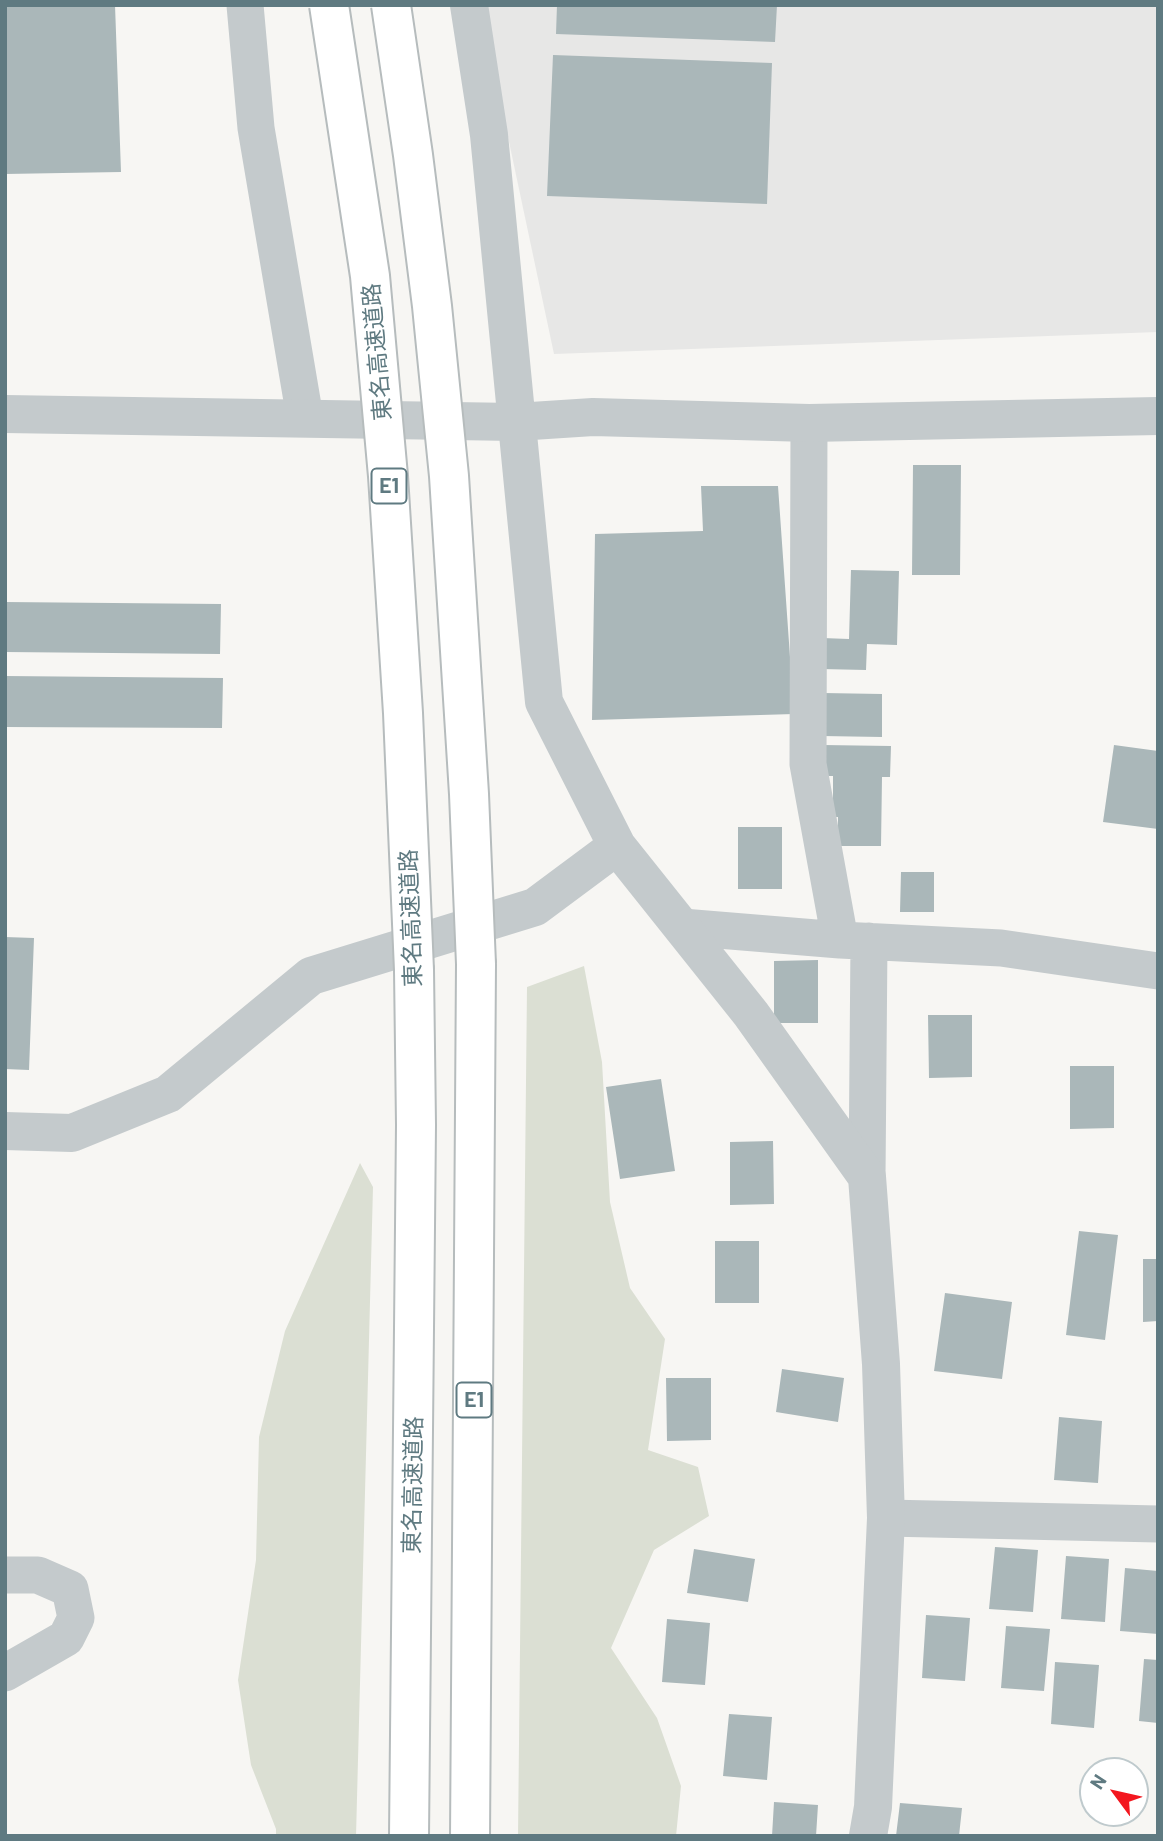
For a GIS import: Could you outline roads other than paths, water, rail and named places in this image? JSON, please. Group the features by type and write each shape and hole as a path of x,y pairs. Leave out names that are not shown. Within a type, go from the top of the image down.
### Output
{"highway":[{"name":"東名高速道路","path":"329,5 370,276 388,476 404,726 414,970 416,1125 410,1836"},
{"name":"E1","path":"391,5 432,306 449,476 469,794 476,964 471,1836"}],"street":[{"path":"245,5 256,128 305,418"},
{"path":"469,5 489,135 544,702 617,846 751,1014 867,1177"},
{"path":"5,414 516,422 593,417 809,423 1158,416"},
{"path":"809,423 808,765 855,941 867,1177 881,1364 886,1518 873,1807 868,1836"},
{"path":"5,1131 72,1133 167,1094 312,976 535,907 617,846"},
{"path":"682,927 855,941 1001,948 1158,971"},
{"path":"886,1518 1158,1524"},
{"path":"5,1575 38,1575 70,1589 76,1618 66,1638 5,1673"}]}
